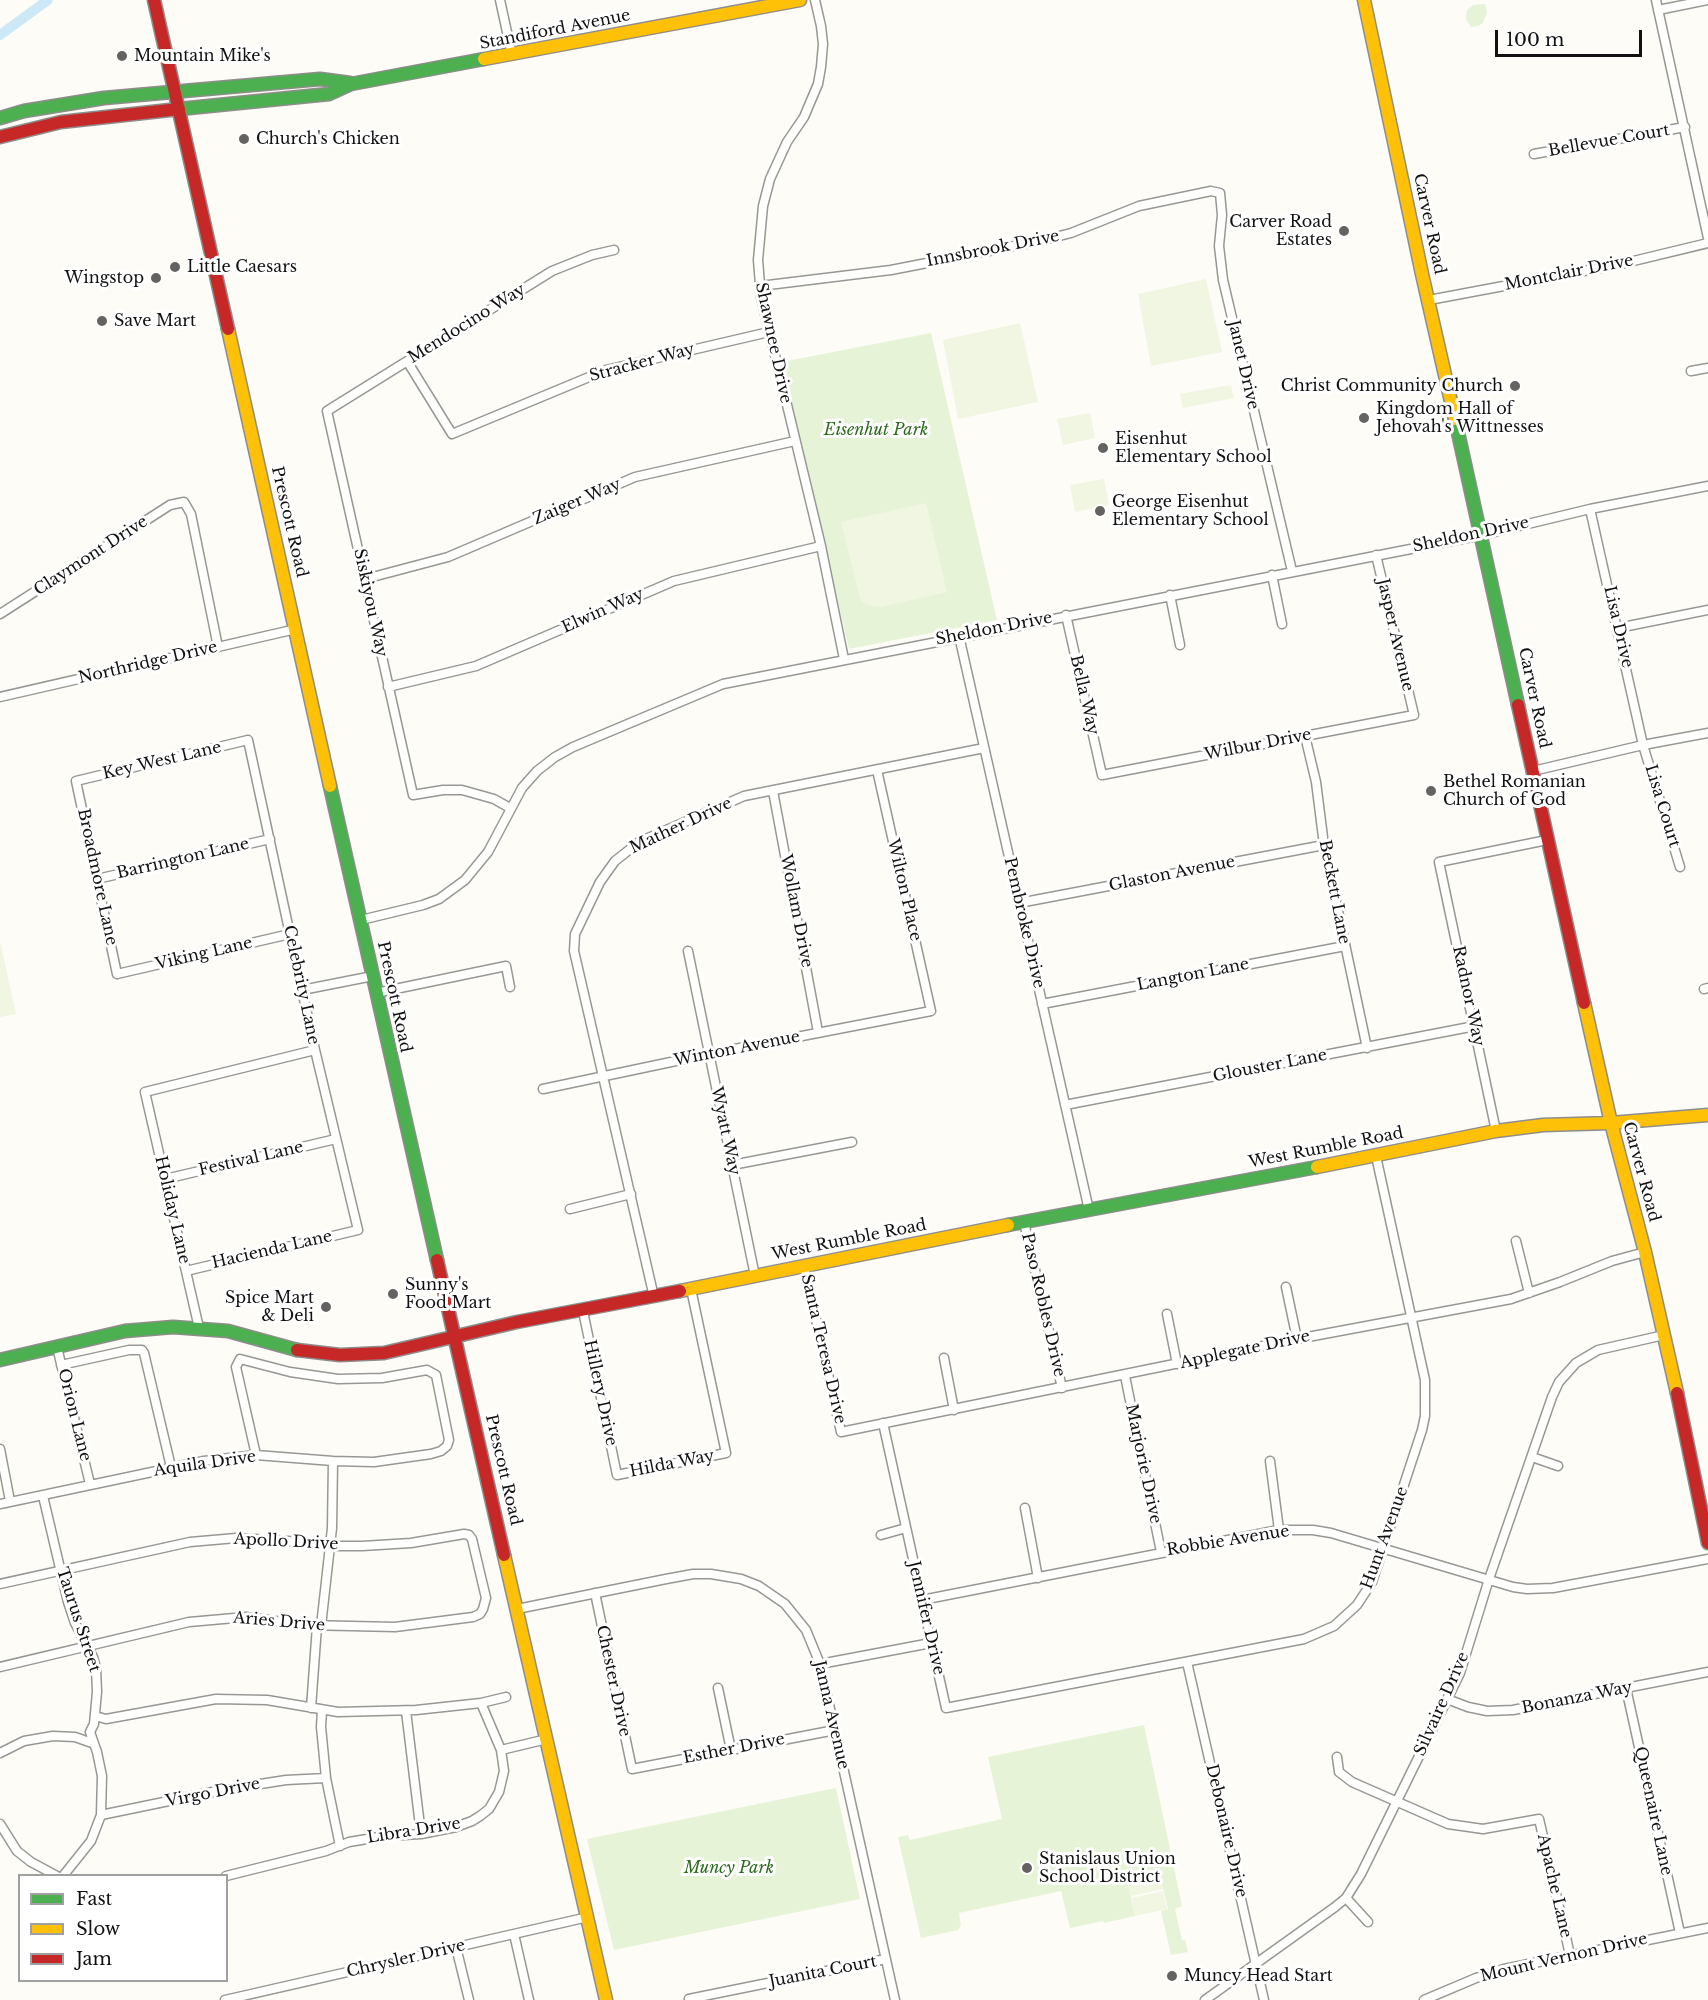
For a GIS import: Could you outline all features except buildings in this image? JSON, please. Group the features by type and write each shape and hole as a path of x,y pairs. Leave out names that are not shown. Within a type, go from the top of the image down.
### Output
{"street":[{"name":"Prescott Road","path":"154,0 376,993 606,2000"},
{"path":"500,0 512,55"},
{"name":"Standiford Avenue","path":"0,137 61,122 329,94 351,84 800,0"},
{"name":"Shawnee Drive","path":"815,0 821,26 821,67 812,101 778,160 764,202 759,241 760,286 821,546 844,659"},
{"name":"Carver Road","path":"1364,0 1547,840 1611,1123 1645,1252 1708,1543"},
{"path":"1656,0 1708,238"},
{"path":"1658,10 1708,0"},
{"name":"Standiford Avenue","path":"0,118 52,105 175,92 320,79 351,84"},
{"name":"Bellevue Court","path":"1534,154 1685,127"},
{"name":"Innsbrook Drive","path":"760,286 891,270 1040,242 1071,233 1139,206 1211,190 1220,193"},
{"name":"Janet Drive","path":"1220,193 1222,215 1220,246 1223,280 1292,571"},
{"name":"Montclair Drive","path":"1429,300 1621,264 1708,243"},
{"name":"Mendocino Way","path":"327,411 552,271 592,255 614,250"},
{"name":"Stracker Way","path":"407,361 452,434 606,370 769,332"},
{"path":"1691,370 1708,368"},
{"name":"Siskiyou Way","path":"327,411 413,795 443,790 462,790 494,799 510,808"},
{"name":"Zaiger Way","path":"364,579 448,557 635,477 795,441"},
{"name":"Sheldon Drive","path":"361,920 423,905 453,890 477,868 488,852 522,788 537,771 555,757 573,747 723,684 1482,535 1590,509 1708,486"},
{"name":"Claymont Drive","path":"0,614 170,505 184,502 191,514 218,646"},
{"name":"Lisa Drive","path":"1590,509 1643,745"},
{"name":"Elwin Way","path":"388,687 477,666 674,581 821,546"},
{"name":"Jasper Avenue","path":"1376,555 1414,715"},
{"path":"1272,575 1282,624"},
{"path":"1170,595 1180,645"},
{"path":"1618,628 1708,610"},
{"name":"Bella Way","path":"1066,615 1102,775"},
{"name":"Northridge Drive","path":"0,697 296,629"},
{"name":"Pembroke Drive","path":"959,636 1089,1210"},
{"name":"Wilbur Drive","path":"1102,775 1414,715"},
{"path":"1533,771 1643,745 1708,733"},
{"name":"Beckett Lane","path":"1305,736 1316,782 1324,845 1367,1048"},
{"name":"Key West Lane","path":"76,781 248,740"},
{"name":"Celebrity Lane","path":"248,740 315,1050 357,1230"},
{"name":"Lisa Court","path":"1643,745 1680,867"},
{"name":"Mather Drive","path":"654,1297 574,951 574,940 600,882 615,861 639,842 744,796 984,748"},
{"name":"Wilton Place","path":"877,770 931,1011"},
{"name":"Broadmore Lane","path":"76,781 117,974"},
{"name":"Wollam Drive","path":"773,791 818,1032"},
{"name":"Barrington Lane","path":"97,879 270,839"},
{"name":"Radnor Way","path":"1496,1131 1439,862 1547,840"},
{"name":"Glaston Avenue","path":"1020,903 1324,845"},
{"name":"Viking Lane","path":"117,974 290,934"},
{"name":"Langton Lane","path":"1042,1004 1345,946"},
{"name":"Wyatt Way","path":"688,951 755,1276"},
{"path":"376,993 506,966 510,987"},
{"path":"302,990 373,976"},
{"name":"Winton Avenue","path":"543,1089 931,1011"},
{"name":"Glouster Lane","path":"1065,1106 1475,1026"},
{"name":"Holiday Lane","path":"199,1328 145,1092 315,1050"},
{"name":"West Rumble Road","path":"0,1360 124,1331 173,1327 199,1328 253,1337 306,1352 340,1355 384,1353 517,1322 1496,1131 1543,1125 1611,1123 1708,1115"},
{"name":"Festival Lane","path":"165,1179 336,1139"},
{"path":"732,1165 852,1142"},
{"name":"Hunt Avenue","path":"946,1708 1304,1639 1334,1626 1348,1616 1366,1594 1384,1548 1425,1416 1425,1380 1376,1156"},
{"path":"570,1209 631,1194"},
{"name":"Paso Robles Drive","path":"1024,1222 1062,1388"},
{"name":"Hacienda Lane","path":"186,1271 357,1230"},
{"path":"1516,1241 1529,1293"},
{"name":"Applegate Drive","path":"841,1432 1529,1293 1612,1261 1645,1252"},
{"name":"Santa Teresa Drive","path":"804,1266 841,1432"},
{"path":"1286,1287 1297,1339"},
{"name":"Hilda Way","path":"617,1475 726,1453 691,1289"},
{"name":"Hillery Drive","path":"582,1311 617,1475"},
{"path":"1167,1314 1177,1364"},
{"name":"Silvaire Drive","path":"1205,2000 1346,1898 1361,1874 1460,1673 1489,1579 1559,1382 1576,1363 1598,1350 1664,1335"},
{"name":"Orion Lane","path":"57,1347 90,1484"},
{"path":"61,1362 129,1350 142,1350 171,1467"},
{"path":"944,1358 954,1410"},
{"name":"Aquila Drive","path":"0,1504 171,1467 256,1455 333,1461 374,1461 431,1454 447,1446 449,1433 436,1376 432,1372 422,1371 363,1380 338,1379 290,1372 240,1359 236,1367 256,1455"},
{"name":"Marjorie Drive","path":"1125,1376 1161,1552"},
{"name":"Jennifer Drive","path":"883,1423 946,1708"},
{"path":"0,1449 10,1501"},
{"path":"1532,1457 1558,1466"},
{"path":"311,1708 330,1546 333,1461"},
{"path":"1270,1461 1279,1530"},
{"name":"Taurus Street","path":"43,1496 68,1602 96,1668 95,1716 90,1732 102,1776 101,1815 91,1840 64,1874"},
{"path":"1025,1508 1038,1578"},
{"path":"881,1535 906,1528"},
{"name":"Robbie Avenue","path":"922,1600 1279,1530 1313,1530 1332,1533 1513,1587 1540,1590 1708,1558"},
{"name":"Apollo Drive","path":"0,1584 190,1542 236,1538 330,1546 388,1545 469,1535"},
{"name":"Aries Drive","path":"0,1667 177,1624 224,1618 269,1619 319,1626 395,1627 442,1622 480,1614 486,1598 472,1539 469,1535"},
{"name":"Janna Avenue","path":"517,1609 693,1574 741,1579 759,1586 785,1604 806,1630 820,1664 895,2000"},
{"name":"Chester Drive","path":"595,1593 632,1769"},
{"path":"820,1664 931,1643"},
{"name":"Debonaire Drive","path":"1187,1662 1264,2000"},
{"name":"Bonanza Way","path":"1448,1699 1468,1707 1500,1712 1708,1672"},
{"path":"718,1688 731,1750"},
{"name":"Queenaire Lane","path":"1626,1688 1680,1933"},
{"path":"95,1716 106,1719 185,1704 238,1698 267,1700 338,1712 406,1711 481,1703 506,1697"},
{"name":"Libra Drive","path":"228,1876 385,1836 421,1834 456,1827 480,1816 489,1809 499,1792 504,1771 501,1750 481,1703"},
{"path":"322,1710 321,1727 326,1778 340,1846"},
{"path":"406,1711 421,1834"},
{"name":"Esther Drive","path":"632,1769 835,1730"},
{"path":"0,1753 24,1741 53,1736 75,1737 92,1743"},
{"path":"501,1750 547,1739"},
{"path":"1337,1757 1339,1772 1345,1777 1396,1803"},
{"name":"Virgo Drive","path":"101,1815 222,1790 286,1780 326,1778"},
{"name":"Apache Lane","path":"1396,1803 1442,1822 1465,1828 1499,1827 1539,1819 1570,1955"},
{"path":"0,1824 17,1851 31,1862 55,1874"},
{"path":"1346,1898 1368,1922"},
{"name":"Chrysler Drive","path":"225,2000 588,1917"},
{"name":"Mount Vernon Drive","path":"1424,2000 1495,1972 1708,1928"},
{"path":"514,1934 529,2000"},
{"path":"456,1947 469,2000"},
{"name":"Juanita Court","path":"689,1999 886,1959"}],"green space":[{"path":"1485,4 1487,12 1483,23 1471,27 1466,19 1467,10 1473,5"},
{"path":"1206,279 1222,352 1151,366 1138,294"},
{"path":"1020,323 1038,402 958,419 943,340"},
{"name":"Eisenhut Park","path":"931,333 997,620 849,649 782,362"},
{"path":"1231,385 1234,398 1183,408 1180,394"},
{"path":"1090,413 1095,438 1063,445 1057,419"},
{"path":"1104,479 1109,505 1075,512 1070,485"},
{"path":"926,503 947,592 882,607 870,606 861,601 841,522"},
{"path":"0,941 16,1014 0,1017"},
{"path":"1144,1725 1182,1906 1175,1909 1182,1940 1185,1940 1188,1952 1171,1955 1161,1911 1168,1909 1159,1871 1127,1878 1135,1916 1070,1928 1061,1891 959,1913 961,1925 958,1930 921,1938 898,1837 908,1835 910,1840 1002,1819 988,1757"},
{"name":"Muncy Park","path":"836,1788 860,1899 614,1950 587,1839"},
{"path":"1159,1871 1163,1889 1131,1896 1127,1878"},
{"path":"1163,1891 1167,1909 1135,1916 1132,1898"}],"waterway":[{"path":"0,35 48,0"}],"traffic: fast":[{"path":"179,109 329,94 351,84 484,59"},
{"path":"0,118 24,111 104,98 320,79 350,83"},
{"path":"1455,419 1518,705"},
{"path":"330,786 437,1260"},
{"path":"1008,1225 1317,1167"},
{"path":"0,1360 125,1331 173,1327 228,1331 297,1350"}],"traffic: slow":[{"path":"484,59 800,0"},
{"path":"1364,0 1455,419"},
{"path":"228,329 330,786"},
{"path":"1584,1003 1677,1393"},
{"path":"1317,1167 1496,1131 1543,1125 1611,1123 1708,1115"},
{"path":"680,1291 1008,1225"},
{"path":"504,1555 606,2000"}],"traffic: jam":[{"path":"154,0 228,329"},
{"path":"0,137 61,122 179,109"},
{"path":"1518,705 1584,1003"},
{"path":"437,1260 504,1555"},
{"path":"297,1350 340,1355 384,1353 517,1322 680,1291"},
{"path":"1677,1393 1708,1543"}],"place":[{"name":"Mountain Mike's","path":"122,56"},
{"name":"Church's Chicken","path":"244,139"},
{"name":"Carver Road Estates","path":"1344,231"},
{"name":"Little Caesars","path":"175,267"},
{"name":"Wingstop","path":"156,278"},
{"name":"Save Mart","path":"102,321"},
{"name":"Christ Community Church","path":"1515,386"},
{"name":"Kingdom Hall of Jehovah's Wittnesses","path":"1364,418"},
{"name":"Eisenhut Elementary School","path":"1103,448"},
{"name":"George Eisenhut Elementary School","path":"1100,511"},
{"name":"Bethel Romanian Church of God","path":"1431,791"},
{"name":"Sunny's Food Mart","path":"393,1294"},
{"name":"Spice Mart & Deli","path":"326,1307"},
{"name":"Stanislaus Union School District","path":"1027,1868"},
{"name":"Muncy Head Start","path":"1172,1976"}]}
